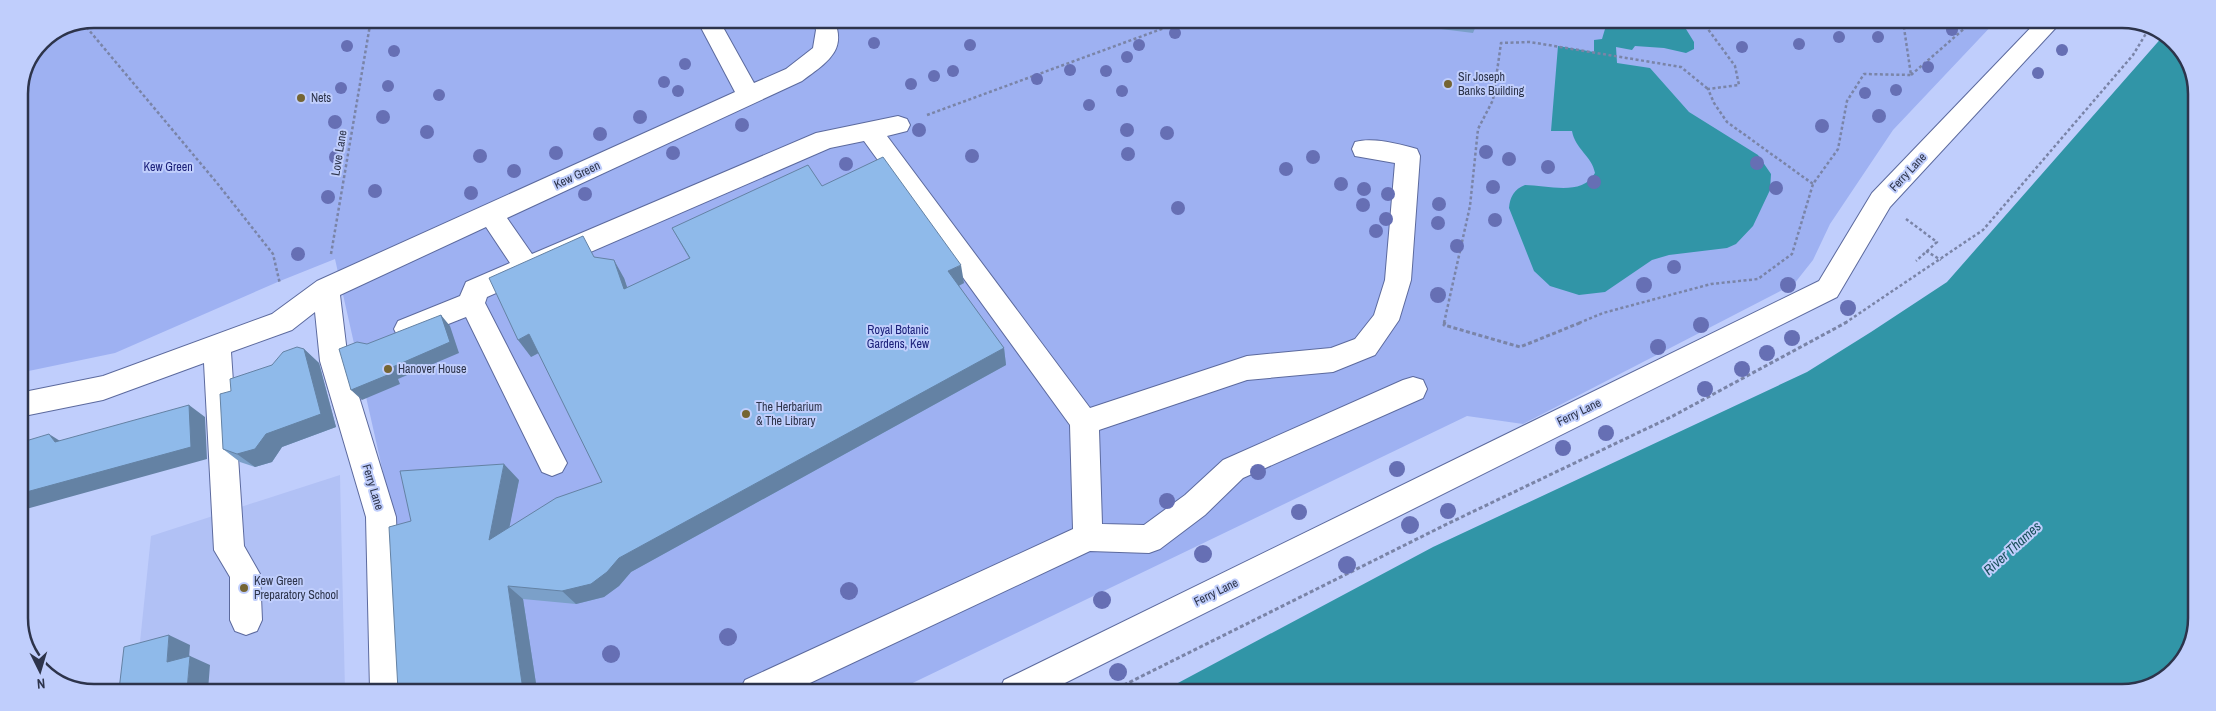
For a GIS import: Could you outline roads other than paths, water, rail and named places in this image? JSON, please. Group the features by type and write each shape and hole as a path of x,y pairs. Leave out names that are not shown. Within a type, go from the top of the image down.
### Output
{"street":[{"path":"712,27 748,95"},
{"name":"Kew Green","path":"28,403 103,388 288,319 310,299 326,289 794,75 824,52 826,27"},
{"name":"Ferry Lane","path":"1029,684 1828,289 1881,200 2045,27"},
{"path":"552,463 472,303 475,290 825,140 898,125"},
{"path":"869,130 1084,422 1088,537"},
{"path":"1084,422 1247,368 1333,360 1365,347 1386,320 1398,280 1408,156 1364,149"},
{"path":"491,215 527,267"},
{"name":"Ferry Lane","path":"326,289 334,361 382,517 386,684"},
{"path":"385,338 472,303"},
{"path":"217,346 229,550 246,574 246,620"},
{"path":"769,684 1088,537 1149,539 1195,505 1233,469 1413,390"}],"water":[{"path":"1605,27 1685,27 1694,42 1694,49 1686,53 1664,48 1635,46 1632,50 1616,47 1617,63 1650,68 1689,112 1758,155 1771,174 1770,190 1753,226 1736,244 1727,248 1669,255 1652,260 1605,292 1579,295 1550,286 1534,271 1509,208 1513,194 1525,185 1553,188 1573,187 1582,185 1595,173 1591,162 1576,143 1572,131 1551,131 1558,46 1594,52 1594,40 1602,39"},
{"name":"River Thames","path":"2160,40 2166,44 2184,68 2188,89 2188,626 2182,647 2169,664 2156,675 2144,680 2123,684 1176,684 1433,547 1807,372 1947,282"}],"place":[{"name":"Sir Joseph Banks Building","path":"1448,84"},
{"name":"Nets","path":"301,98"},
{"name":"Hanover House","path":"388,369"},
{"name":"The Herbarium & The Library","path":"746,414"},
{"name":"Kew Green Preparatory School","path":"244,588"}],"park label":[{"name":"Royal Botanic Gardens, Kew","path":"898,337"}]}
